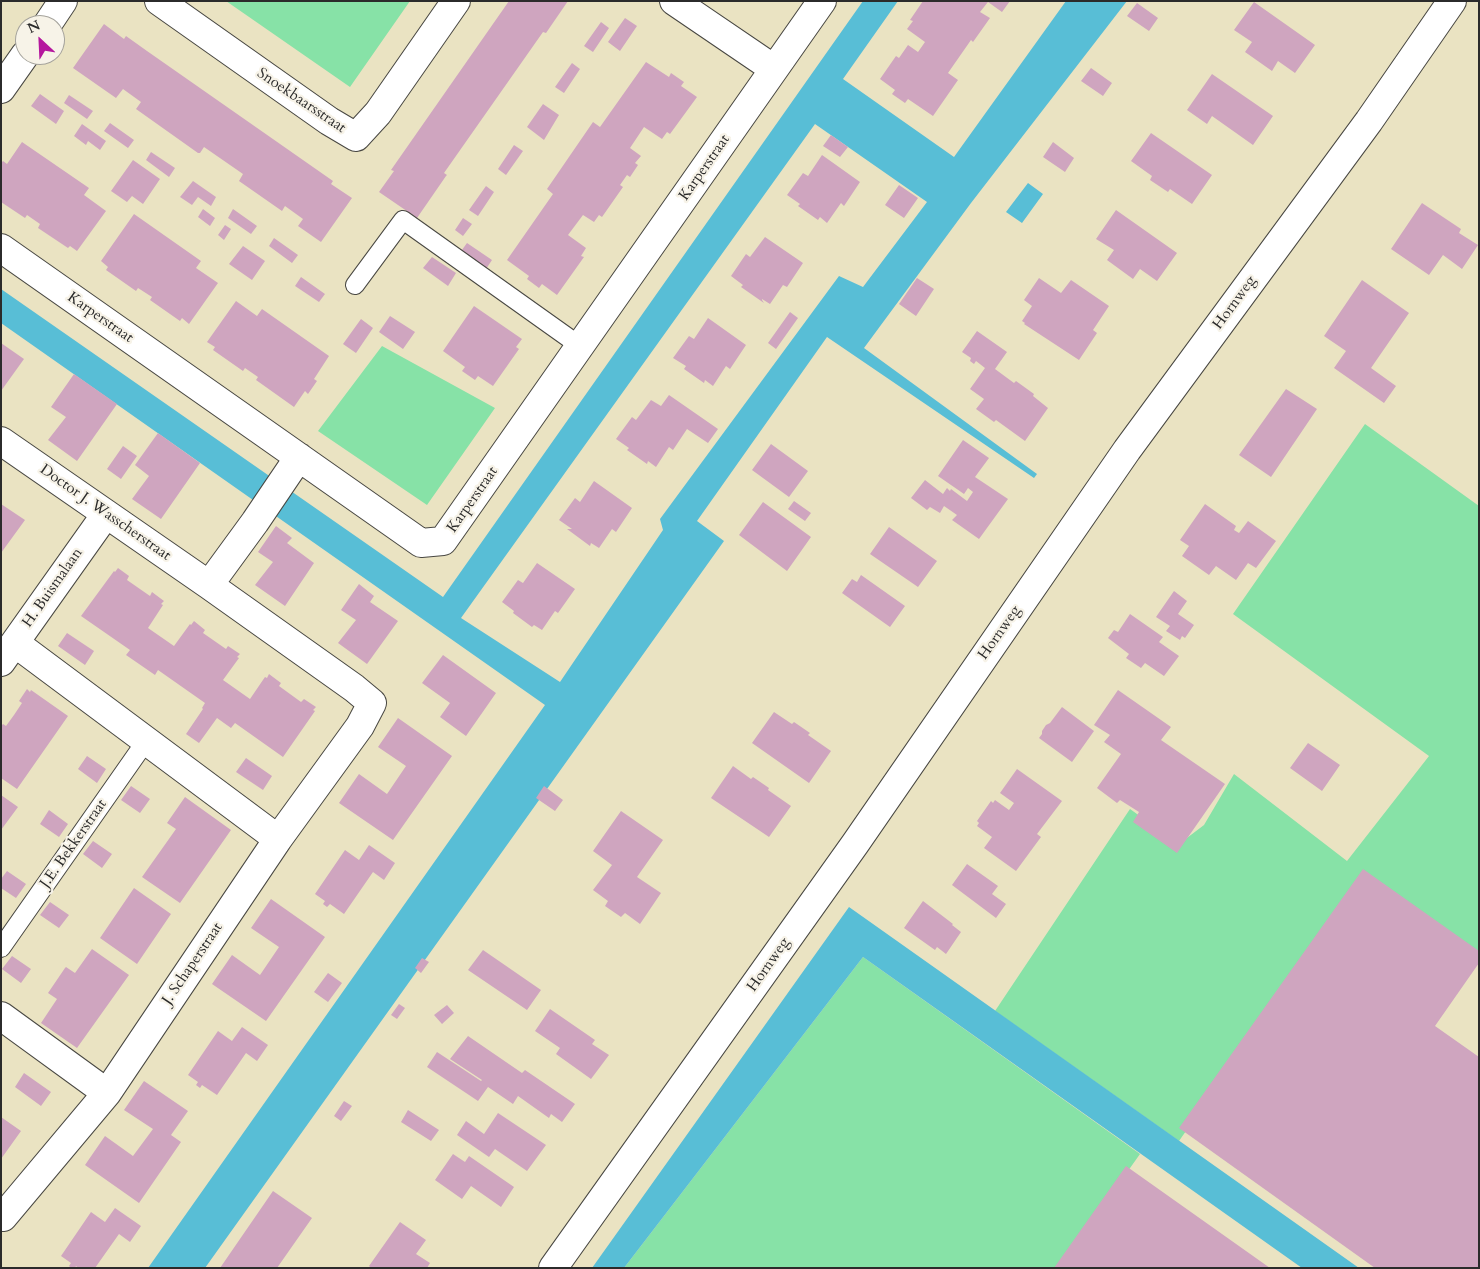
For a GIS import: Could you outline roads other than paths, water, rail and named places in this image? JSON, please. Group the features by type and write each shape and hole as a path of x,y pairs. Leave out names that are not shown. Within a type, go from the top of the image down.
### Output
{"street":[{"path":"53,15 63,1"},
{"name":"Snoekbaarsstraat","path":"158,1 329,121 356,137 378,113 456,1"},
{"path":"674,1 774,69"},
{"name":"Karperstraat","path":"1,248 421,543 443,541 822,1"},
{"name":"Hornweg","path":"553,1268 855,844 1127,450 1369,121 1452,1"},
{"path":"1,89 18,65"},
{"name":"Doctor J. Wasscherstraat","path":"1,441 209,585 354,688 372,703"},
{"path":"209,585 285,480 299,457"},
{"name":"H. Buismalaan","path":"8,653 106,514"},
{"path":"8,653 146,741 278,838"},
{"name":"J. Schaperstraat","path":"2,1218 107,1093 278,838 360,726 372,703"},
{"path":"1,1016 107,1093"}],"lane":[{"path":"355,285 403,220 580,346"},
{"name":"J.E. Bekkerstraat","path":"1,948 146,741"}],"water":[{"path":"863,1 898,1 843,79 954,157 1066,1 1127,1 971,203 864,348 1037,474 1034,478 827,337 697,521 724,541 205,1268 148,1268 545,705 1,323 1,289 443,597","holes":["815,124 927,202 863,287 839,276 660,519 663,530 560,682 461,618"]},
{"path":"1028,183 1043,194 1022,223 1006,212"},
{"path":"849,907 1359,1268 1302,1268 863,957 624,1268 592,1268"}]}
